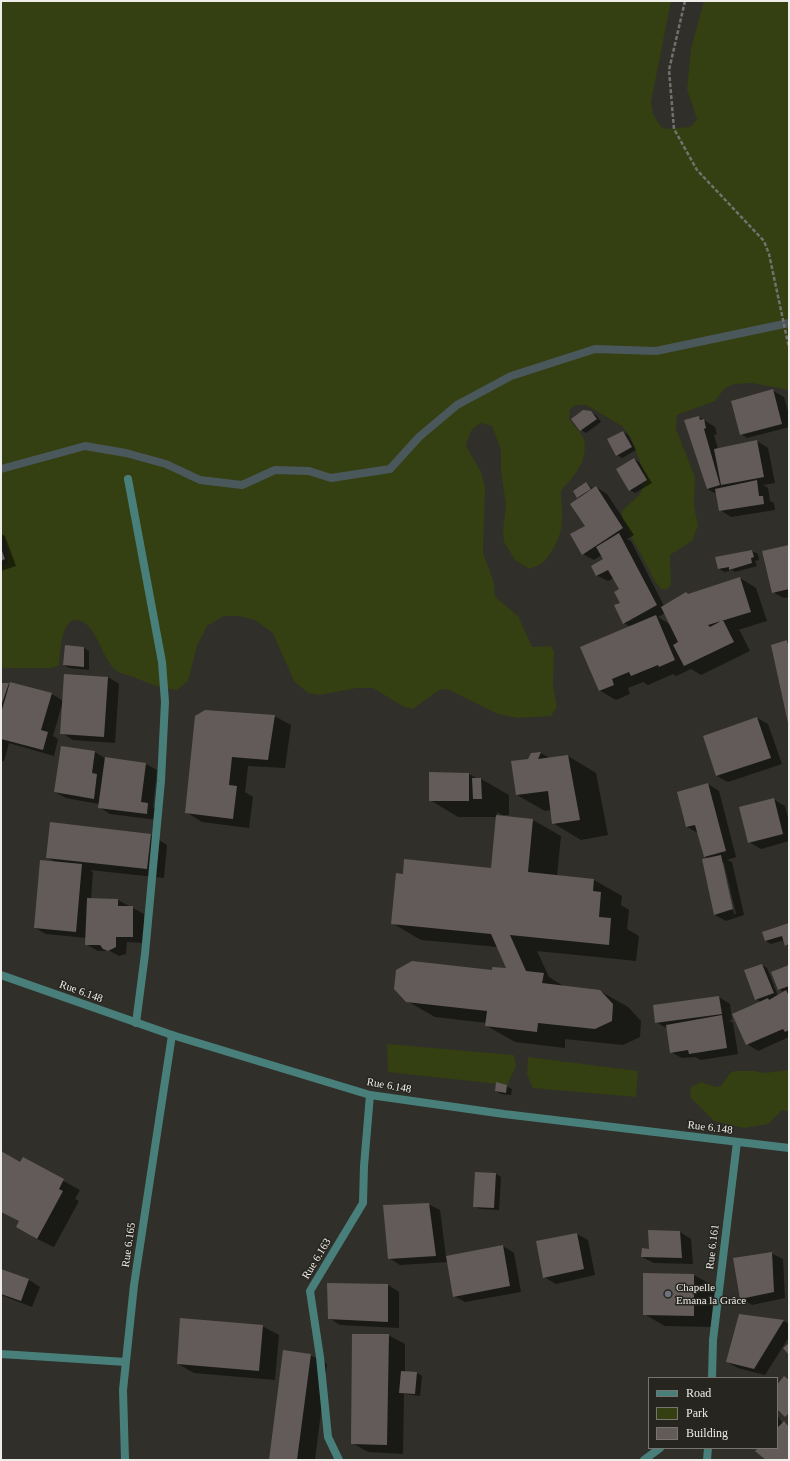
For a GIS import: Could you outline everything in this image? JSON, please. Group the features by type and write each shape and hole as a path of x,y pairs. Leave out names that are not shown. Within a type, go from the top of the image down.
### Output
{"street":[{"path":"128,479 162,662 166,702 160,797 145,954 136,1023"},
{"name":"Rue 6.148","path":"1,975 172,1035 370,1095 483,1111 789,1148"},
{"name":"Rue 6.165","path":"125,1460 123,1390 134,1285 172,1035"},
{"name":"Rue 6.163","path":"338,1460 328,1437 320,1357 310,1291 364,1203 364,1166 370,1095"},
{"name":"Rue 6.161","path":"712,1377 713,1340 737,1142"},
{"path":"1,1354 126,1362"},
{"path":"644,1460 659,1449"},
{"path":"707,1460 708,1449"}],"path":[{"path":"685,1 669,70 674,129 697,170 764,241 769,254 789,348"}],"green space":[{"path":"1,1 671,1 651,102 653,114 661,127 668,129 690,127 697,119 687,89 691,49 704,1 789,1 789,390 752,383 735,384 725,388 715,401 677,415 676,429 695,477 694,506 698,526 692,541 670,555 671,585 667,589 661,589 655,581 622,519 622,511 640,494 646,478 631,438 622,426 586,405 576,405 570,409 569,419 584,439 584,454 579,468 561,491 562,523 556,544 549,556 544,561 530,569 515,560 504,542 503,529 506,505 501,472 501,450 492,426 482,423 478,425 473,429 468,438 466,446 481,472 485,488 483,553 494,583 495,597 518,616 532,647 551,646 554,652 553,687 557,707 551,716 518,718 498,714 447,689 439,690 413,709 404,707 373,688 357,688 319,695 308,693 294,681 273,633 255,620 239,616 224,616 207,626 197,646 188,681 177,690 154,685 117,671 107,659 89,627 83,622 76,620 71,621 64,631 59,665 52,668 1,668 1,566 7,563 8,552 1,534"},
{"path":"387,1044 514,1055 516,1066 507,1085 388,1072"},
{"path":"528,1057 638,1071 636,1097 533,1088 527,1074"},
{"path":"789,1070 789,1112 782,1110 768,1124 744,1128 714,1121 690,1097 691,1087 701,1082 716,1087 721,1086 730,1073 735,1071 755,1071 764,1073"}],"building":[{"path":"773,389 782,424 740,435 731,401"},
{"path":"583,410 591,411 597,419 580,431 571,419"},
{"path":"699,416 700,420 704,419 706,428 704,429 720,485 707,489 684,420"},
{"path":"623,431 632,447 616,456 607,439"},
{"path":"757,440 764,477 721,485 714,449"},
{"path":"634,458 647,480 629,491 616,469"},
{"path":"757,480 759,496 763,496 764,504 719,511 715,489"},
{"path":"586,482 591,489 577,498 573,491"},
{"path":"596,486 623,528 582,555 570,534 585,526 570,504"},
{"path":"619,533 657,605 623,624 614,605 620,603 614,592 619,589 608,570 596,576 591,566 603,559 596,547"},
{"path":"789,545 789,589 772,593 762,551"},
{"path":"1,548 5,559 1,561"},
{"path":"752,550 754,557 751,558 752,563 729,570 729,567 718,569 715,557"},
{"path":"740,577 751,612 723,620 734,642 684,666 673,645 678,642 661,607 686,592 688,594","holes":["721,621 710,627 708,625"]},
{"path":"656,615 675,660 631,676 629,672 612,679 614,685 599,691 580,647"},
{"path":"787,640 789,648 788,723 771,645"},
{"path":"65,645 84,647 84,667 63,665"},
{"path":"64,674 108,677 104,737 60,734"},
{"path":"10,682 52,693 41,730 48,732 43,750 1,739 1,713"},
{"path":"1,683 9,683 1,706"},
{"path":"205,710 275,715 268,760 232,757 229,785 237,786 233,819 185,813 195,716"},
{"path":"757,717 771,758 716,776 703,736"},
{"path":"61,746 95,751 92,773 97,774 94,799 54,792"},
{"path":"541,752 538,759 568,755 580,820 552,824 548,791 516,795 511,761 528,759 531,753"},
{"path":"105,757 146,763 141,802 148,803 147,814 98,808"},
{"path":"429,772 469,773 469,801 429,801"},
{"path":"472,778 481,778 482,799 473,799"},
{"path":"708,783 726,851 704,857 695,825 686,827 677,792"},
{"path":"774,798 783,834 748,843 739,807"},
{"path":"496,815 533,819 528,872 594,879 593,891 601,892 599,917 611,918 609,945 510,935 526,971 544,973 542,983 600,990 613,1004 612,1021 595,1029 538,1023 537,1032 485,1026 487,1011 406,1002 394,989 396,970 412,961 492,970 492,967 506,968 491,934 391,924 396,873 403,874 404,859 491,868"},
{"path":"50,822 151,834 147,869 46,858"},
{"path":"721,855 733,909 714,915 702,859"},
{"path":"40,860 82,864 76,932 34,928"},
{"path":"87,898 118,899 118,906 133,906 133,937 116,937 116,947 108,951 103,949 100,945 85,945"},
{"path":"789,923 789,944 785,946 782,936 765,941 762,932"},
{"path":"762,964 774,993 755,1000 744,970"},
{"path":"789,965 789,986 778,990 771,972"},
{"path":"786,990 789,996 789,1030 785,1032 783,1029 746,1045 732,1014 768,998 769,1000"},
{"path":"719,996 722,1014 655,1023 653,1005"},
{"path":"722,1015 727,1048 689,1054 688,1050 670,1053 666,1025"},
{"path":"496,1082 507,1085 506,1093 495,1091"},
{"path":"1,1151 20,1162 23,1157 64,1179 59,1189 63,1191 37,1239 16,1227 19,1221 1,1212"},
{"path":"475,1172 496,1173 494,1208 473,1207"},
{"path":"429,1203 436,1256 388,1259 383,1205"},
{"path":"648,1230 680,1231 682,1258 641,1257 642,1248 649,1249"},
{"path":"577,1233 584,1269 543,1278 536,1241"},
{"path":"503,1245 510,1286 453,1297 446,1256"},
{"path":"772,1252 774,1292 740,1299 733,1258"},
{"path":"1,1269 29,1279 21,1301 1,1294"},
{"name":"Chapelle Emana la Grâce","path":"643,1273 694,1274 694,1316 643,1315"},
{"path":"327,1283 388,1284 388,1322 328,1319"},
{"path":"739,1314 784,1320 754,1369 726,1362"},
{"path":"180,1318 263,1325 259,1371 177,1364"},
{"path":"352,1334 389,1334 387,1445 351,1444"},
{"path":"789,1343 789,1355 783,1348"},
{"path":"283,1350 311,1354 297,1460 269,1460"},
{"path":"401,1371 417,1372 415,1394 399,1393"},
{"path":"784,1376 789,1380 789,1413 785,1417 778,1410 778,1384"},
{"path":"784,1421 789,1427 789,1460 766,1460 755,1451 757,1449 778,1449 778,1427"}],"waterway":[{"path":"1,469 85,446 126,453 166,464 200,480 242,485 275,470 309,471 331,478 390,469 419,437 457,405 511,376 595,349 656,351 789,323"}],"place":[{"name":"Chapelle Emana la Grâce","path":"668,1294"}]}
